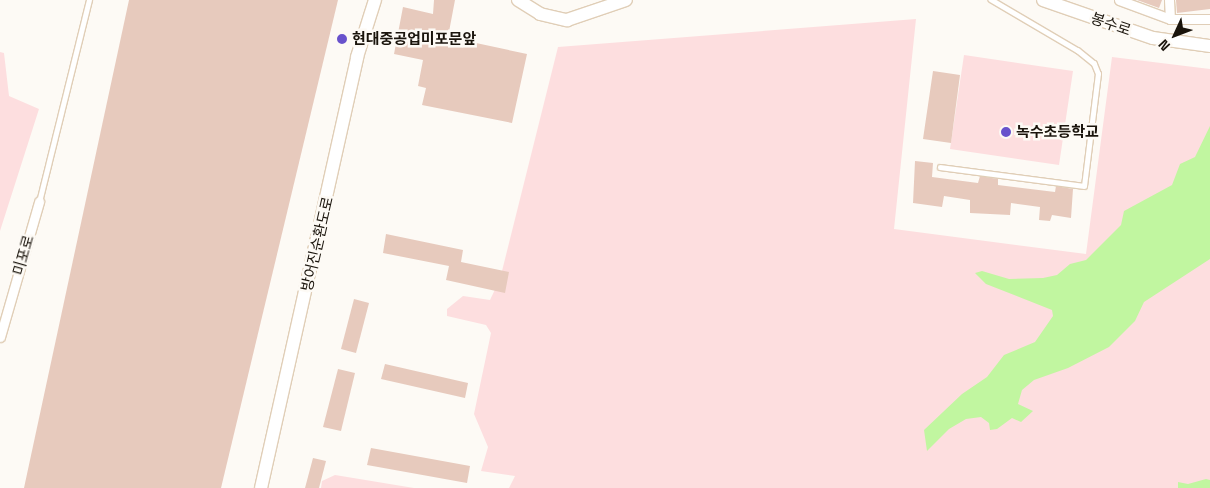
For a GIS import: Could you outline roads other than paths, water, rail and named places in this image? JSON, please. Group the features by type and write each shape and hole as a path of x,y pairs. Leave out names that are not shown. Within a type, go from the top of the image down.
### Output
{"main road":[{"name":"방어진순환도로","path":"261,488 357,57 375,0"},
{"path":"518,0 540,14 567,20 626,0"},
{"name":"봉수로","path":"1043,0 1154,38 1210,46"}],"street":[{"path":"1119,0 1170,19 1210,19"},
{"path":"1169,0 1170,19"},
{"name":"미포로","path":"0,337 38,202"}],"lane":[{"path":"38,202 89,0"},
{"path":"940,167 1084,186 1098,74 1094,64 1078,51 991,0"}],"place":[{"name":"현대중공업미포문앞","path":"342,39"},
{"name":"녹수초등학교","path":"1006,132"}]}
